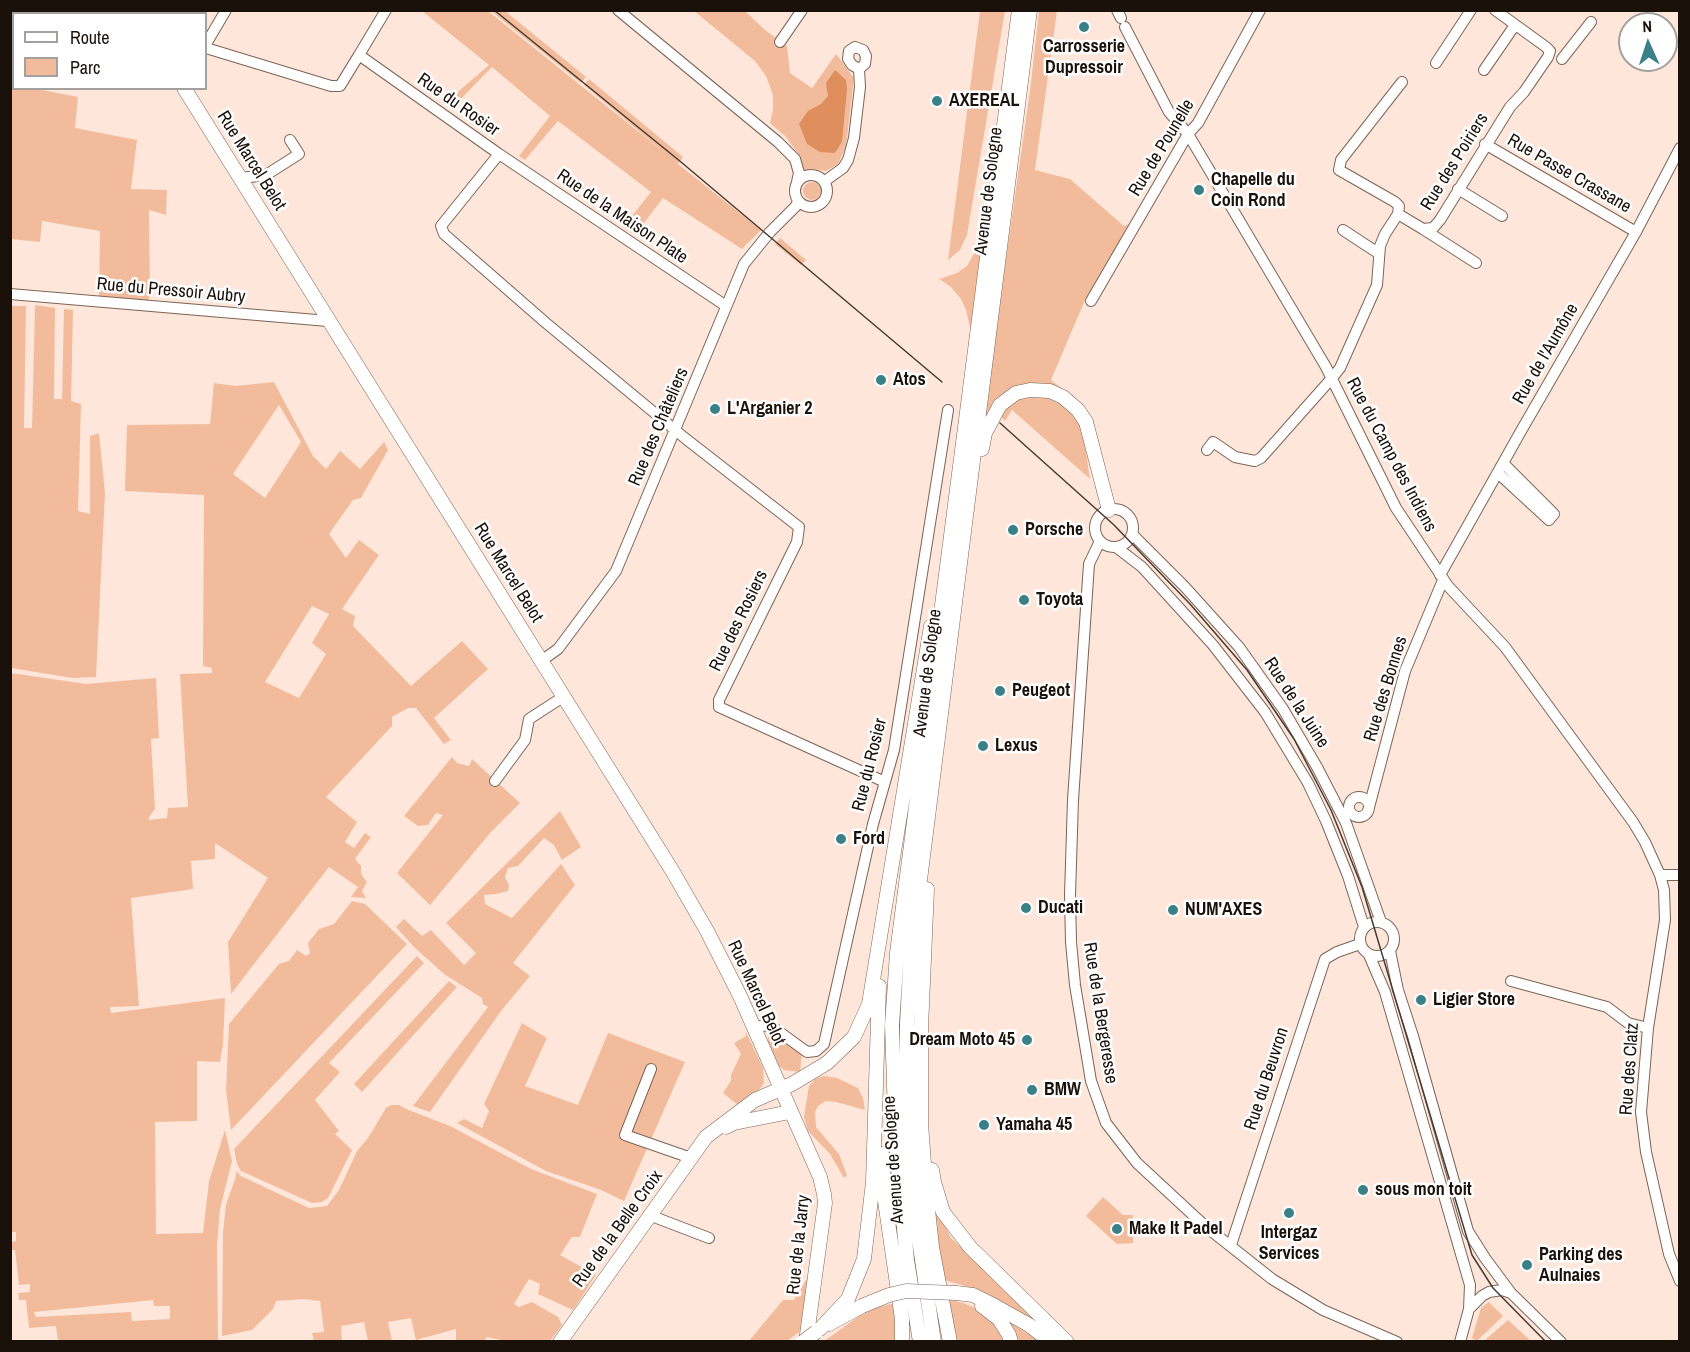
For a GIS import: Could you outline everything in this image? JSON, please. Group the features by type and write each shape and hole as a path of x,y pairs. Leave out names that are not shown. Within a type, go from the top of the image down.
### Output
{"main road":[{"name":"Avenue de Sologne","path":"920,1341 910,1282 896,1144 892,1024 897,953 1023,12"},
{"name":"Avenue de Sologne","path":"934,1341 913,1198 907,1116 907,1024 911,951 931,803 1023,12"},
{"name":"Rue Marcel Belot","path":"185,90 681,886 707,931 780,1089"},
{"path":"811,1336 848,1299 864,1259 876,1137 878,999 892,867 979,333"},
{"path":"951,628 985,433 1000,405 1016,393 1029,390 1050,391 1063,397 1078,410 1086,422 1109,510"},
{"path":"931,803 921,1028 921,1123 932,1247 951,1341"},
{"name":"Rue de la Belle Croix","path":"560,1341 706,1137 755,1100 813,1073 834,1058 854,1037 869,1004 892,867"},
{"path":"876,1053 885,1201 902,1319 902,1341"},
{"path":"922,1080 933,1182 943,1212 970,1247 1067,1341"},
{"name":"Rue de la Jarry","path":"780,1089 820,1177 825,1203 811,1336"},
{"name":"Rue de la Belle Croix","path":"706,1137 734,1124 790,1112"},
{"path":"811,1336 862,1306 889,1295 906,1292 956,1293 973,1295 1029,1325 1052,1341"},
{"path":"956,1293 978,1304 999,1319 1011,1341"}],"street":[{"path":"207,44 226,10"},
{"path":"207,46 331,86 340,86 386,10"},
{"path":"618,10 795,159 798,166 795,192 798,201 807,207 820,205 828,194 825,181 821,177 811,174 797,182"},
{"path":"780,42 802,10"},
{"name":"Rue de Pounelle","path":"1091,301 1188,134 1198,123 1260,10"},
{"path":"1436,63 1471,10"},
{"path":"1502,12 1515,25 1572,67"},
{"name":"Rue du Camp des Indiens","path":"1121,18 1169,112 1188,134 1332,378 1396,508 1442,578 1505,647 1632,822 1646,842 1660,875"},
{"path":"1562,59 1590,22"},
{"path":"1484,70 1515,25"},
{"name":"Rue des Poiriers","path":"1207,450 1213,442 1235,457 1255,461 1261,458 1332,378 1340,368 1377,285 1378,253 1384,234 1398,214 1423,229 1433,228 1485,144 1510,107 1524,92 1550,51"},
{"name":"Rue du Rosier","path":"359,55 499,154 441,226 444,234 676,430"},
{"path":"825,181 836,174 848,160 854,138 860,87 859,69"},
{"path":"1398,214 1399,206 1395,202 1339,170 1341,160 1402,82"},
{"path":"241,178 266,175 299,154 290,140"},
{"name":"Rue Passe Crassane","path":"1485,144 1636,232"},
{"name":"Rue de l'Aumône","path":"1442,578 1500,468 1636,232 1680,148"},
{"name":"Rue de la Maison Plate","path":"499,154 726,306"},
{"path":"1458,189 1502,216"},
{"name":"Rue des Châteliers","path":"542,661 558,649 616,571 744,264 798,201"},
{"path":"1423,229 1476,263"},
{"path":"1343,230 1378,253"},
{"name":"Rue du Pressoir Aubry","path":"10,294 328,321"},
{"name":"Rue du Rosier","path":"753,1027 770,1025 807,1052 816,1051 824,1044 873,824 894,750 948,410"},
{"name":"Rue des Rosiers","path":"676,430 799,527 797,542 719,700 719,706 885,782"},
{"path":"1500,468 1554,514 1549,519 1500,468"},
{"path":"1109,510 1120,510 1132,522 1132,534 1125,544 1110,547 1096,536 1096,523 1102,514 1109,510"},
{"name":"Rue de la Juine","path":"1132,534 1185,587 1239,647 1283,709 1317,767 1346,823 1381,922 1387,925 1394,934 1390,951 1398,990 1468,1231 1511,1293 1561,1341"},
{"name":"Rue de la Bergeresse","path":"1100,541 1089,564 1072,800 1071,942 1075,985 1091,1081 1106,1123 1133,1158 1205,1226 1272,1279 1323,1310 1397,1341"},
{"name":"Rue de la Juine","path":"1116,547 1142,567 1205,636 1265,712 1308,783 1326,821 1348,876 1364,927"},
{"name":"Rue des Bonnes","path":"1368,811 1405,670 1442,578"},
{"path":"495,781 525,740 529,719 563,697"},
{"path":"1660,875 1680,875"},
{"name":"Rue des Clatz","path":"1660,875 1664,890 1665,920 1648,1028 1641,1094 1642,1122 1646,1152 1668,1254 1680,1281"},
{"path":"1381,922 1369,923 1364,927 1359,938 1360,944 1370,955 1385,992 1464,1261 1470,1285 1469,1309 1460,1341"},
{"name":"Rue du Beuvron","path":"1231,1245 1325,959 1336,952 1360,944"},
{"path":"1370,955 1379,956 1390,951"},
{"path":"1511,981 1607,1007 1628,1023 1648,1028"},
{"path":"651,1070 625,1135 691,1158"},
{"path":"774,1075 789,1077 813,1073"},
{"path":"649,1215 709,1238"},
{"path":"1469,1309 1489,1292 1502,1290 1511,1293"}],"green space":[{"path":"422,11 488,11 665,153 584,85 589,79 683,157 678,164 761,230 742,249 663,198 635,235 623,227 651,192 558,121 525,160 519,156 550,116 492,67 451,109 444,104 489,65"},
{"path":"491,11 505,11 586,77 581,83"},
{"path":"694,11 745,11 787,46 790,73 812,88 836,54 854,78 846,146 838,164 826,171 812,169 804,171 799,160 801,157 785,136 770,123 773,95 766,76 755,61"},
{"path":"980,11 1005,11 967,235 960,250 948,260"},
{"path":"1039,11 1057,11 1035,170 1070,179 1124,226 1130,224 1085,300 1051,380 1065,391 1037,384 982,426 1030,91"},
{"path":"10,82 12,90 42,90 78,97 75,128 137,140 131,189 167,190 166,215 149,210 150,297 147,301 99,297 100,231 42,221 40,242 11,239"},
{"path":"812,182 818,185 821,191 818,197 812,200 806,197 803,191 806,185"},
{"path":"780,238 806,260 801,265 775,244"},
{"path":"983,238 971,332 961,299 951,287 939,279 957,273 967,266"},
{"path":"35,305 55,308 54,399 62,399 64,309 73,310 71,401 81,404 78,511 90,514 90,436 99,433 105,493 96,677 72,678 11,668 11,306 26,306 24,428 32,428"},
{"path":"274,382 313,456 326,469 340,451 360,469 384,442 388,450 361,498 353,500 329,534 346,558 359,540 379,555 342,609 355,616 353,626 411,686 462,641 488,669 434,718 451,740 444,744 416,708 408,708 392,717 392,726 326,797 357,822 345,842 354,848 365,833 371,837 355,859 361,866 361,874 367,882 362,891 366,898 351,897 358,887 329,867 231,994 228,942 268,878 215,843 215,859 191,861 193,889 131,898 139,1006 110,1007 111,1013 225,998 220,1062 197,1061 197,1121 155,1122 156,1234 203,1233 209,1181 225,1130 232,1161 220,1209 217,1245 218,1341 58,1341 56,1326 29,1328 26,1300 19,1300 18,1293 30,1292 30,1284 19,1285 15,1250 11,1250 11,1242 16,1241 16,1232 10,1232 11,673 86,684 156,678 159,738 151,739 155,809 149,820 167,818 168,808 188,807 180,674 212,673 212,668 203,666 204,495 125,491 127,425 210,424 214,383 236,386","holes":["279,405 301,442 265,498 233,474","312,606 329,614 312,643 326,654 299,698 265,682","153,1300 154,1306 170,1306 170,1319 132,1321 131,1312 36,1317 34,1312"]},
{"path":"1043,395 1060,400 1072,412 1083,432 1090,479 1012,410 1005,421 1001,417 1010,403 1025,396"},
{"path":"452,757 457,763 469,766 472,759 520,803 491,832 430,905 397,873 443,815 436,813 428,825 418,826 404,816"},
{"path":"560,811 581,847 562,860 554,845 544,838 518,866 508,868 505,877 509,885 508,891 484,895 485,904 512,918 561,864 575,885 513,963 530,976 501,1011 430,1112 413,1106 488,1007 483,1004 482,998 444,974 396,927 404,919 422,936 431,930 464,965 476,953 446,923"},
{"path":"352,901 365,904 407,944 231,1130 226,1090 229,1024 279,964 289,961 297,950 306,956 310,953 308,943 319,929 334,924"},
{"path":"417,956 424,963 329,1063 340,1072 315,1100 339,1131 335,1134 352,1150 328,1198 322,1202 312,1203 241,1171 234,1149"},
{"path":"449,981 457,987 362,1092 354,1084"},
{"path":"522,1023 547,1038 525,1086 578,1105 608,1033 685,1062 624,1201 601,1190 546,1171 457,1123 464,1119 482,1128 489,1111 484,1104"},
{"path":"746,1032 763,1068 764,1083 754,1097 738,1105 723,1093 731,1081 731,1075 741,1054 734,1043 746,1036"},
{"path":"774,1033 802,1053 800,1072 784,1070 778,1065 767,1041 769,1035"},
{"path":"824,1076 837,1078 858,1088 863,1098 865,1110 826,1101 818,1106 815,1112 816,1127 839,1154 847,1175 844,1178 830,1154 808,1131 804,1117 809,1086 815,1079"},
{"path":"399,1105 450,1126 531,1169 597,1194 580,1237 572,1237 560,1255 596,1275 573,1310 538,1294 540,1284 529,1279 514,1304 519,1307 532,1302 558,1317 562,1325 550,1341 505,1341 487,1337 484,1341 456,1341 456,1329 416,1340 411,1318 388,1322 392,1341 368,1341 364,1322 341,1326 342,1341 314,1341 312,1333 324,1332 320,1301 304,1299 276,1301 273,1309 252,1330 222,1336 223,1232 226,1205 236,1171 241,1176 309,1208 327,1206 339,1190 357,1151 368,1138 386,1108"},
{"name":"Make It Padel","path":"1103,1197 1123,1215 1133,1215 1133,1243 1117,1244 1086,1216"},
{"path":"932,1199 951,1238 1064,1341 992,1298 969,1287 944,1280"},
{"path":"808,1277 802,1330 787,1341 748,1342 783,1300 794,1300"},
{"path":"946,1299 978,1309 994,1323 1006,1341 955,1341"},
{"path":"1489,1302 1503,1316 1477,1341 1472,1338 1481,1308"},
{"path":"895,1303 899,1341 823,1342 859,1316 878,1307"},
{"path":"1508,1320 1531,1341 1484,1341"},
{"path":"1008,1321 1039,1341 1018,1341"}],"shaded area":[{"path":"835,70 846,80 847,89 842,142 835,153 820,152 807,144 799,124 808,111 821,104 828,96 826,83"}],"tram line":[{"path":"494,10 681,162 942,382"},
{"path":"1000,423 1114,525 1190,604 1247,670 1294,739 1331,810 1362,887 1472,1255 1493,1288 1546,1342"}],"place":[{"name":"Carrosserie Dupressoir","path":"1084,27"},
{"name":"AXEREAL","path":"937,101"},
{"name":"Chapelle du Coin Rond","path":"1199,190"},
{"name":"Atos","path":"881,380"},
{"name":"L'Arganier 2","path":"715,409"},
{"name":"Porsche","path":"1013,530"},
{"name":"Toyota","path":"1024,600"},
{"name":"Peugeot","path":"1000,691"},
{"name":"Lexus","path":"983,746"},
{"name":"Ford","path":"841,839"},
{"name":"Ducati","path":"1026,908"},
{"name":"NUM'AXES","path":"1173,910"},
{"name":"Ligier Store","path":"1421,1000"},
{"name":"Dream Moto 45","path":"1027,1040"},
{"name":"BMW","path":"1032,1090"},
{"name":"Yamaha 45","path":"984,1125"},
{"name":"sous mon toit","path":"1363,1190"},
{"name":"Intergaz Services","path":"1289,1213"},
{"name":"Make It Padel","path":"1117,1229"},
{"name":"Parking des Aulnaies","path":"1527,1265"}]}
